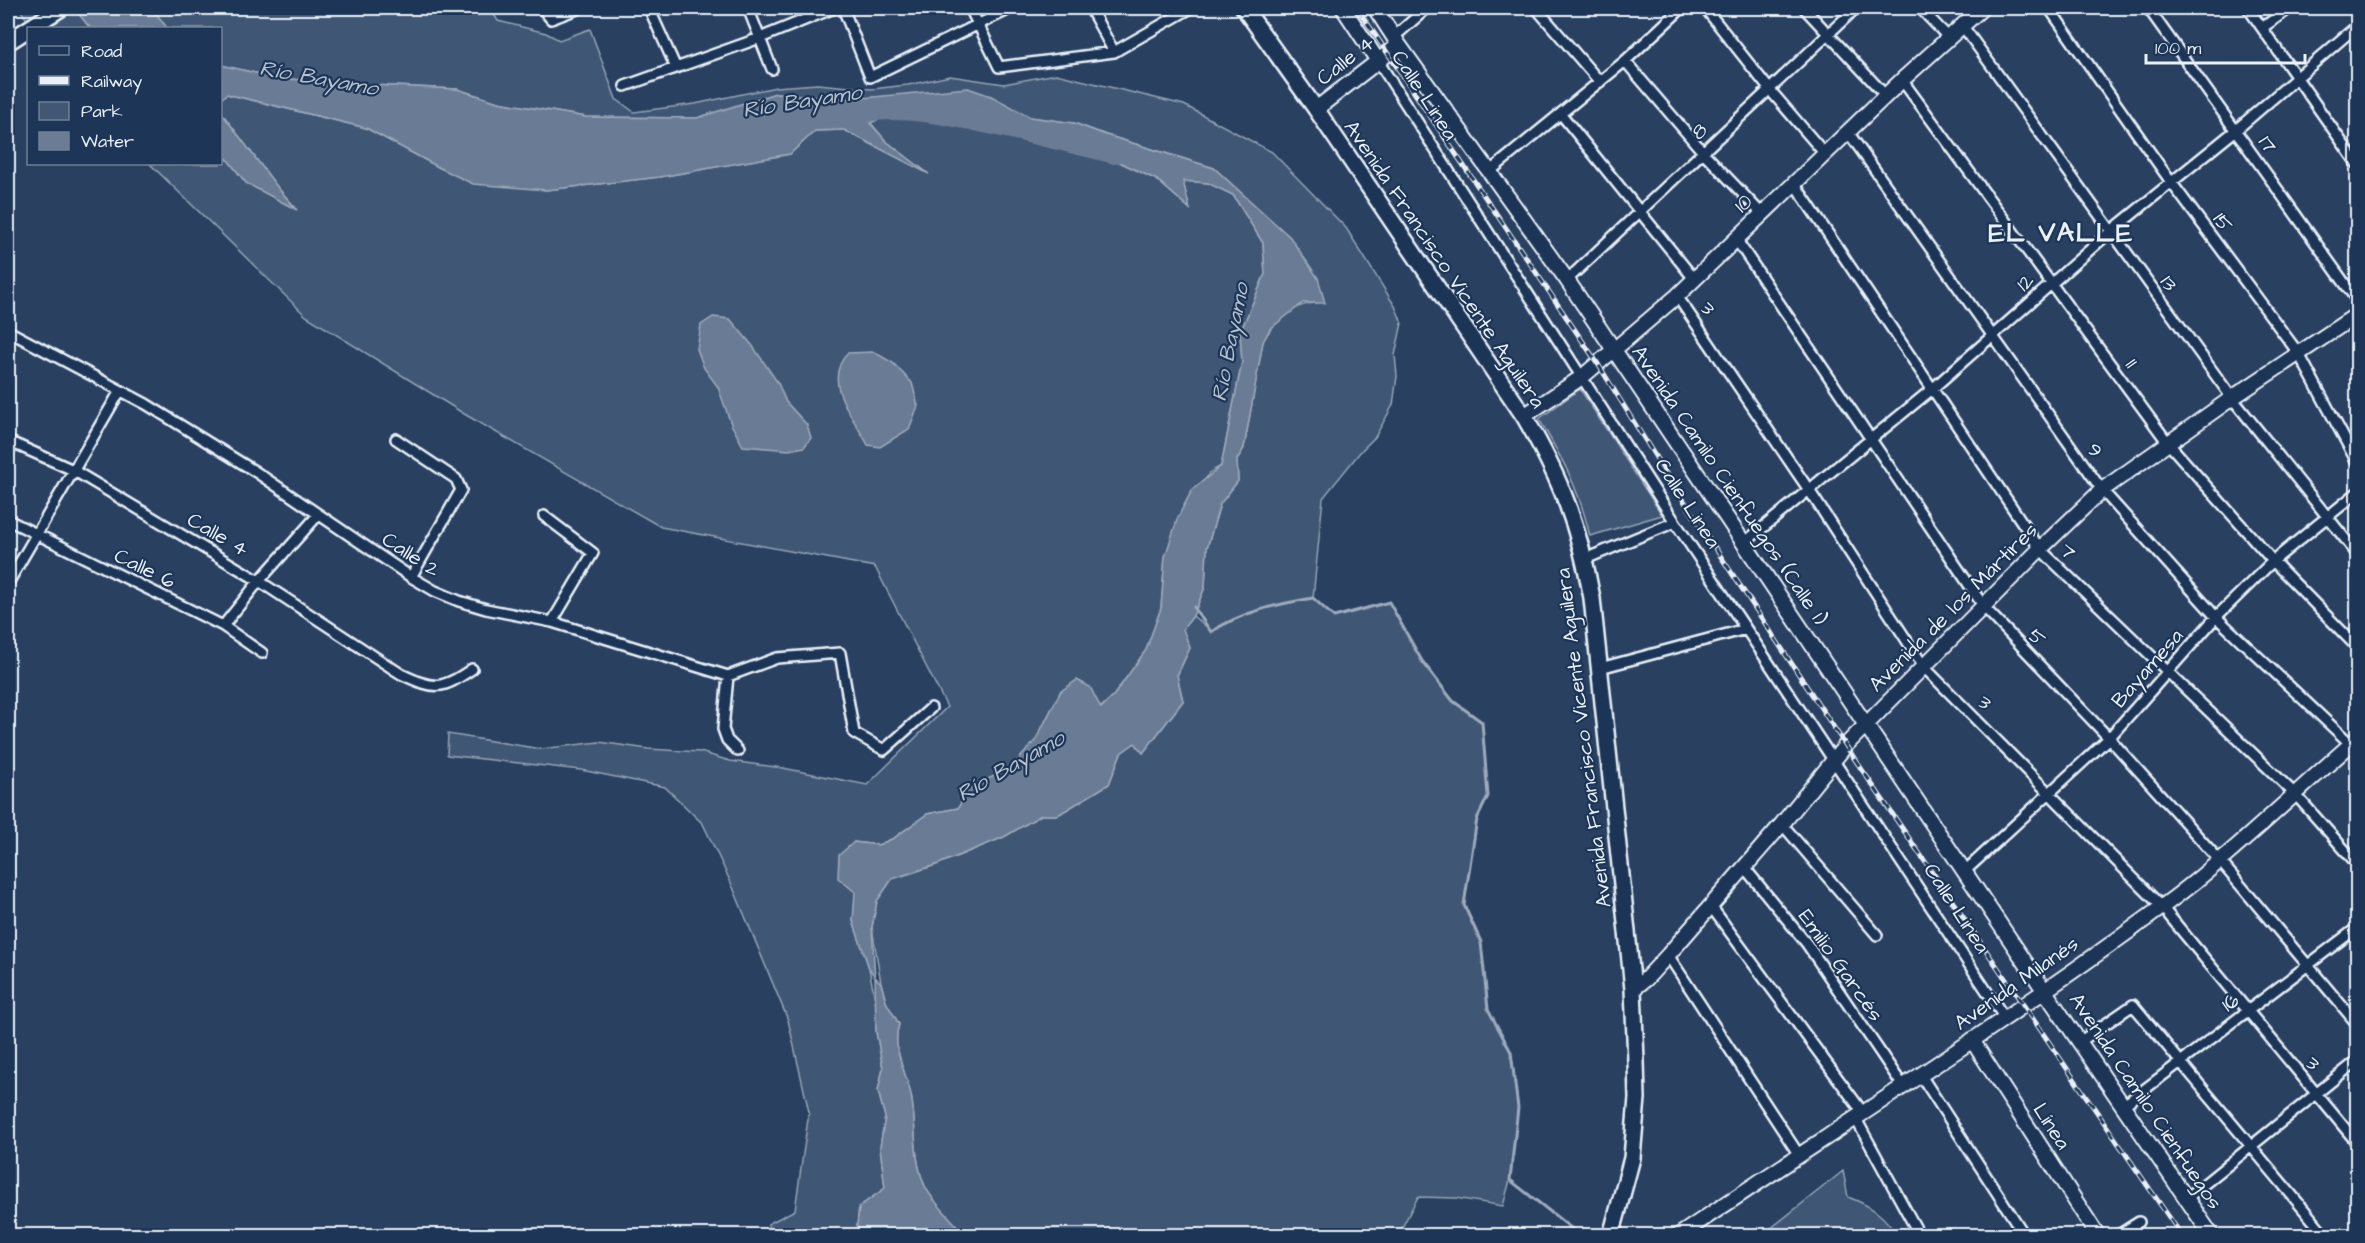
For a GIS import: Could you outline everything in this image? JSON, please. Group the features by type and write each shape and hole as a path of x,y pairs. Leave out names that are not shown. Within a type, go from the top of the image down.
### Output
{"main road":[{"path":"32,27 62,8"},
{"name":"Avenida Francisco Vicente Aguilera","path":"1244,8 1316,109 1524,417 1549,459 1568,502 1585,559 1600,668 1632,989 1637,1088 1635,1133 1625,1188 1611,1236"},
{"path":"8,42 27,30"}],"street":[{"path":"542,8 551,19 580,8"},
{"path":"649,8 676,68"},
{"path":"748,8 772,69"},
{"path":"625,86 760,38 834,8"},
{"path":"843,8 870,77 977,23 1012,8"},
{"path":"970,8 999,67 1114,52 1191,8"},
{"path":"1090,8 1114,52"},
{"name":"Calle Linea","path":"1343,8 1746,629 2004,1017"},
{"name":"Avenida Camilo Cienfuegos (Calle 1)","path":"1375,8 1567,280 2044,990"},
{"name":"Calle 4","path":"1316,109 1378,61 1427,8"},
{"path":"1536,8 1600,82"},
{"path":"1490,172 1600,82 1682,8"},
{"path":"1705,8 1770,90 1825,154"},
{"path":"1804,8 1886,96"},
{"name":"8","path":"1567,280 1856,8"},
{"path":"1920,8 1948,38"},
{"name":"10","path":"1524,417 1582,377 1695,280 1902,80 1982,8"},
{"name":"15","path":"2049,8 2171,182 2299,354 2358,464"},
{"name":"17","path":"2148,8 2358,302"},
{"path":"2248,8 2358,165"},
{"path":"2262,28 2290,8"},
{"name":"12","path":"1744,543 1930,390 2110,232 2236,130 2358,25"},
{"name":"13","path":"1962,26 2232,399 2358,555"},
{"path":"1624,61 1702,152 1762,214"},
{"name":"11","path":"1902,80 2168,443 2273,561 2358,648"},
{"name":"3","path":"1561,114 1695,280"},
{"name":"9","path":"1848,132 2102,490 2216,617 2355,745"},
{"name":"7","path":"1794,183 1930,390 2040,549 2296,795 2358,865"},
{"name":"5","path":"1736,239 1984,607 2109,738 2220,861 2358,1025"},
{"name":"3","path":"1677,296 1809,490 1924,666 2162,907 2358,1144"},
{"name":"Avenida de los Mártires","path":"1632,989 1647,979 1782,824 1834,759 2040,549 2102,490 2358,314"},
{"name":"Calle 2","path":"8,331 146,405 256,472 435,591 486,609 552,621 728,676"},
{"path":"8,583 35,533 120,392"},
{"path":"396,439 456,479 460,490 411,577"},
{"name":"Calle 4","path":"8,441 73,470 259,581 402,674 423,684 437,686 450,684 472,669"},
{"name":"Bayamesa","path":"1965,871 2109,738 2216,617 2273,561 2358,492"},
{"path":"223,626 259,581 318,515"},
{"path":"544,516 593,553 552,621"},
{"name":"Calle 6","path":"8,520 223,626 262,653"},
{"path":"1585,559 1676,522"},
{"path":"1600,668 1746,629"},
{"path":"738,751 727,740 723,729 728,676 777,658 840,653 854,733 884,750 931,708"},
{"name":"Avenida Milanés","path":"1678,1236 1972,1040 2162,907 2220,861 2355,745"},
{"path":"1782,824 1877,935"},
{"name":"Emilio Garcés","path":"1744,867 1807,944 1903,1086"},
{"path":"1710,904 1860,1116 1920,1236"},
{"name":"16","path":"2124,1105 2358,927"},
{"path":"1668,955 1799,1155"},
{"name":"Avenida Camilo Cienfuegos","path":"2044,990 2212,1236"},
{"path":"2081,1041 2133,1005 2326,1236"},
{"name":"Línea","path":"1972,1040 2098,1236"},
{"path":"2187,1198 2358,1060"},
{"path":"1920,1074 2025,1236"},
{"path":"2117,1236 2139,1222"}],"green space":[{"path":"19,8 74,8 89,27 32,27"},
{"path":"152,8 490,8 498,21 546,33 559,40 590,29 616,99 634,112 695,104 776,87 817,84 872,89 908,85 950,76 1004,84 1056,74 1184,105 1272,152 1346,228 1395,306 1402,323 1395,355 1397,376 1393,405 1375,437 1323,498 1313,598 1334,617 1389,602 1422,661 1453,701 1482,722 1488,796 1477,819 1464,904 1481,942 1488,1009 1511,1052 1518,1108 1510,1180 1503,1206 1456,1198 1418,1197 1398,1235 962,1235 960,1229 932,1197 921,1175 916,1152 911,1095 898,1051 899,1024 886,1002 872,927 877,901 892,879 936,865 1004,837 1041,815 1058,815 1109,784 1121,753 1135,743 1143,753 1183,701 1177,676 1190,648 1182,629 1193,616 1208,628 1195,611 1205,587 1207,548 1220,504 1238,481 1237,460 1244,448 1263,341 1285,315 1300,306 1316,303 1251,203 1214,168 1074,123 1030,117 991,96 892,96 852,99 776,93 697,118 586,117 498,102 457,89 277,78 222,65 222,27 166,27"},
{"path":"226,94 366,128 440,168 546,190 660,177 790,154 815,131 844,130 925,171 886,141 870,122 911,107 972,111 1059,133 1157,180 1189,208 1183,181 1208,183 1233,195 1263,243 1265,274 1240,333 1242,362 1221,466 1209,473 1165,557 1161,608 1146,650 1114,695 1100,708 1090,687 1061,690 1035,742 1010,769 971,787 958,808 927,814 894,838 878,845 854,842 856,892 853,921 869,968 876,1005 876,1032 883,1068 878,1091 885,1117 880,1147 885,1188 859,1207 856,1235 770,1235 768,1224 795,1210 809,1112 788,1020 732,885 703,824 665,787 581,770 447,755 448,734 541,749 599,742 648,749 700,752 730,761 783,768 867,785 947,707 875,567 661,527 466,415 306,316 151,165 222,165 222,152 246,183 296,208 278,188 222,113 222,98"},
{"path":"1580,389 1662,515 1590,536 1581,503 1569,475 1539,419"},
{"path":"1843,1171 1848,1197 1876,1212 1896,1235 1767,1235 1770,1229"}],"water":[{"path":"74,8 152,8 166,27 89,27"},
{"path":"222,65 277,78 457,89 498,102 586,117 697,118 776,93 852,99 968,88 991,96 1030,117 1074,123 1214,168 1290,237 1318,278 1325,303 1303,303 1270,329 1263,342 1244,448 1237,460 1238,481 1220,504 1207,548 1205,587 1193,616 1183,629 1190,648 1177,675 1183,701 1143,753 1135,743 1121,753 1109,784 1058,815 1041,815 1004,837 936,865 892,879 877,901 872,927 875,977 869,968 853,921 855,892 838,878 839,855 854,842 878,845 894,838 927,814 958,808 970,787 1010,769 1035,741 1061,691 1077,680 1090,687 1101,708 1114,695 1146,650 1161,608 1165,557 1178,517 1192,490 1221,466 1242,362 1240,333 1265,274 1263,243 1233,195 1208,183 1183,181 1190,209 1157,180 1059,133 972,111 911,107 870,123 886,141 929,174 844,130 815,131 790,154 660,177 546,190 473,184 366,128 227,94 222,98"},
{"path":"222,113 297,210 246,183 222,152"},
{"path":"713,317 730,319 752,345 778,383 786,402 807,425 811,438 804,447 789,450 743,446 731,424 718,387 704,368 697,349 701,325"},
{"path":"874,352 893,363 912,383 918,406 909,429 880,447 868,445 842,399 837,375 840,364 848,353"},
{"path":"875,977 881,983 886,1002 899,1024 898,1051 911,1095 916,1152 921,1175 932,1197 960,1229 962,1235 856,1235 859,1207 885,1188 880,1147 885,1117 878,1091 883,1068 876,1032"}],"waterway":[{"name":"Río Bayamo","path":"873,111 904,110 952,116 1115,154"},
{"path":"1194,607 1211,632 1247,614 1313,598 1334,617 1389,602 1422,661 1453,701 1482,722 1488,796 1477,819 1464,905 1481,942 1488,1009 1511,1052 1518,1108 1510,1180 1581,1236"}],"railway":[{"path":"1357,8 1598,364 1663,469 1856,761 2182,1236"}],"district":[{"name":"EL VALLE","path":"2061,232"}]}
